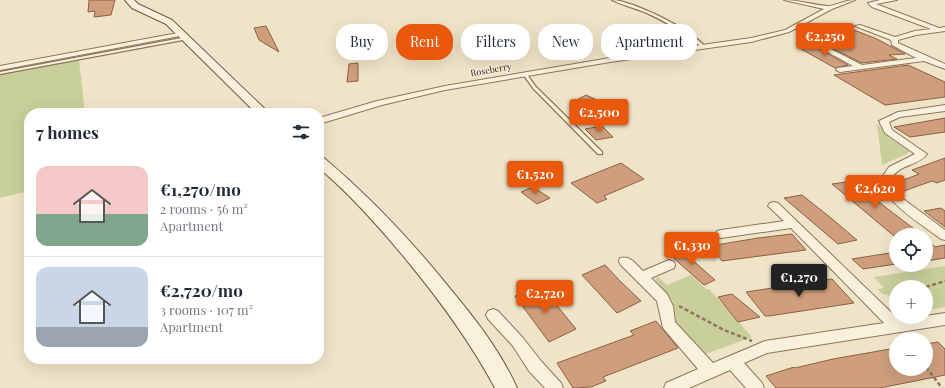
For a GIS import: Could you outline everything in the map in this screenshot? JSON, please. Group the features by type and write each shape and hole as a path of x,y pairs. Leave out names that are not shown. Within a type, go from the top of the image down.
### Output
{"main road":[{"path":"129,0 135,6 169,22 258,108"},
{"path":"324,165 378,216 436,282 468,326 506,388"}],"street":[{"path":"787,0 830,8"},
{"name":"Roseberry","path":"324,120 380,103 445,88 525,74 751,40 787,31 830,8 852,0"},
{"path":"894,0 871,3 874,6 943,30"},
{"path":"858,26 895,39 915,33 943,30"},
{"path":"0,68 185,36"},
{"path":"895,39 894,44 924,59 945,67"},
{"path":"810,41 861,67"},
{"path":"840,70 924,59"},
{"path":"945,108 898,115 884,122 888,131 922,154 893,168 889,172 885,180 888,189 894,197 945,236"},
{"path":"774,206 896,326"},
{"path":"721,234 794,224"},
{"path":"641,277 668,260"},
{"path":"625,261 665,302 668,324 710,370"},
{"path":"493,314 555,388"},
{"path":"672,388 710,370 770,346 945,319"},
{"path":"732,361 756,388"}],"lane":[{"path":"613,0 627,4 674,25 688,33 704,47"},
{"path":"0,73 185,36"},
{"path":"525,74 534,87 600,153"}],"path":[{"path":"668,260 671,253 703,237 710,244"},
{"path":"933,285 945,282"},
{"path":"673,302 724,330 751,339 760,349"},
{"path":"932,376 942,388"}],"green space":[{"path":"79,60 84,108 24,108 24,192 0,198 0,70 45,62 46,66"},
{"path":"877,124 889,136 888,137 909,152 882,165"},
{"path":"945,266 945,307 933,309 933,280 889,280 889,296 883,294 877,289 884,288 874,277 906,272 933,272 933,268"},
{"path":"691,275 706,289 709,289 752,337 706,354 676,324 674,319 674,305 670,297 655,279 658,277 667,285"}],"building":[{"path":"89,0 115,0 111,15 94,17 95,11 88,12"},
{"path":"266,26 279,52 259,40 254,28"},
{"path":"844,26 877,39 905,54 889,55 897,59 862,63 828,46 840,45 815,35"},
{"path":"816,47 848,65 835,68 801,49"},
{"path":"358,63 358,81 347,82 349,64"},
{"path":"908,65 945,82 945,97 885,105 834,75"},
{"path":"586,95 597,100 584,107 573,102"},
{"path":"945,118 945,132 910,137 894,127"},
{"path":"602,126 613,137 596,140 585,129"},
{"path":"945,158 945,180 937,183 932,181 904,191 893,184 919,174 912,170"},
{"path":"621,163 644,179 604,196 607,199 597,203 571,183"},
{"path":"853,181 913,228 889,228 889,232 832,184"},
{"path":"533,187 550,198 537,204 521,192"},
{"path":"802,195 857,240 838,244 784,198"},
{"path":"941,208 945,211 945,227 924,211"},
{"path":"792,234 806,250 722,261 710,246 758,238"},
{"path":"933,245 935,247 945,245 945,258 933,260"},
{"path":"686,248 694,254 689,257 715,280 704,285 670,255"},
{"path":"889,253 889,265 863,269 852,259"},
{"path":"605,265 641,301 617,313 582,275"},
{"path":"832,279 854,303 765,316 746,292"},
{"path":"541,286 576,329 549,342 515,296"},
{"path":"732,294 760,317 738,322 718,297"},
{"path":"656,321 678,348 603,377 606,381 591,387 573,388 557,363 634,335 630,331"},
{"path":"938,342 945,349 945,375 880,388 776,388 766,376 794,367 889,349 889,376 933,376 933,343"}]}
